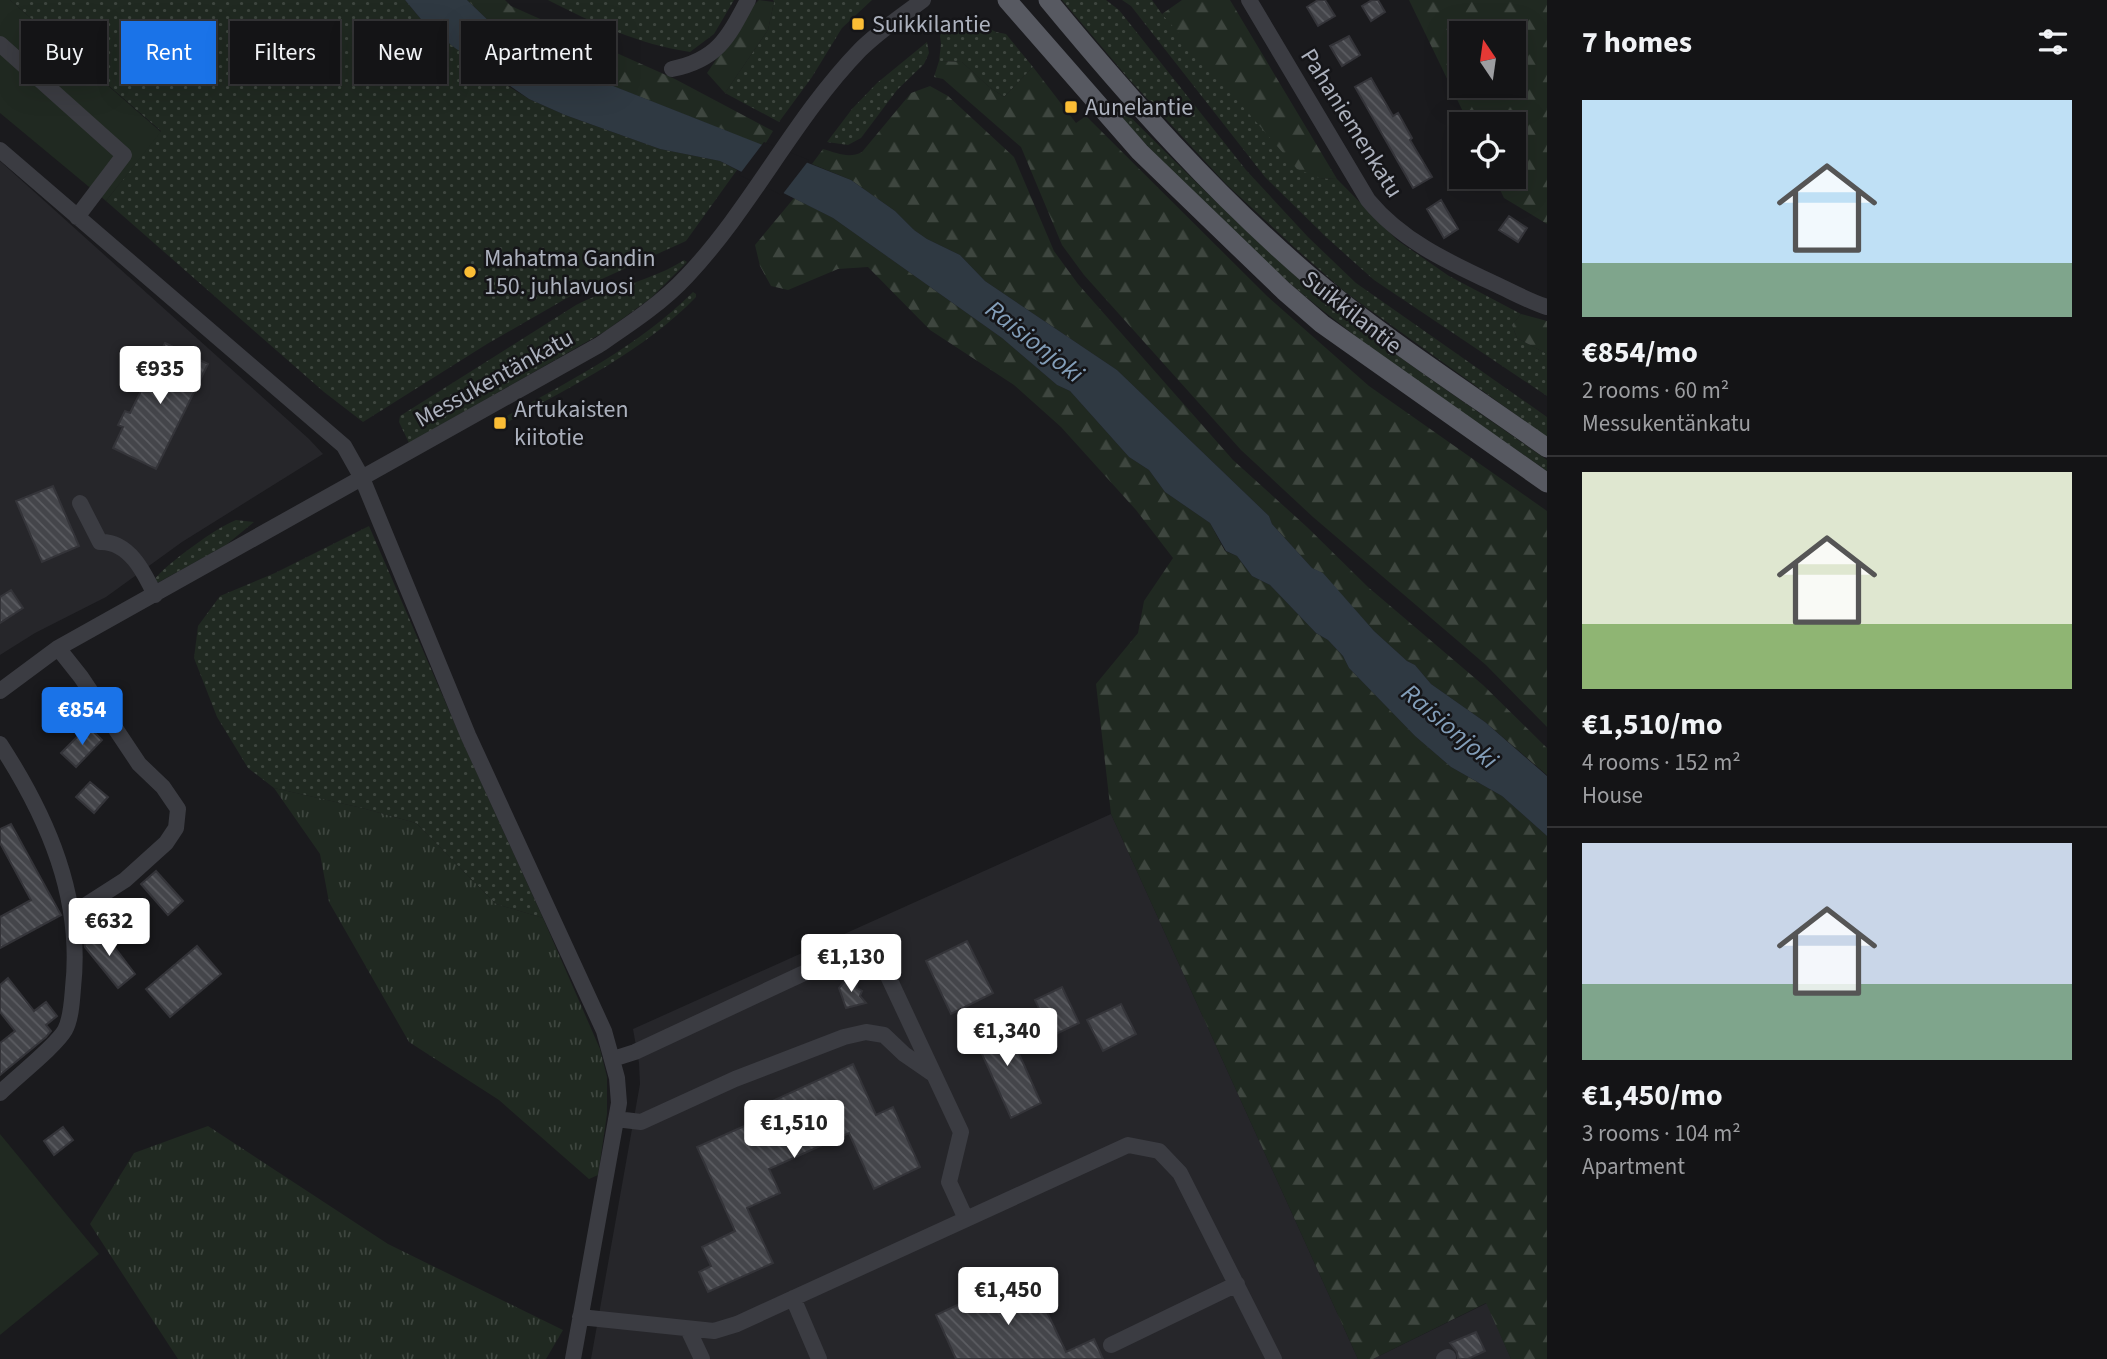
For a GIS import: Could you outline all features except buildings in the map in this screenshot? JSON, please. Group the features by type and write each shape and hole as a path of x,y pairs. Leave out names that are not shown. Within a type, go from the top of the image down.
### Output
{"main road":[{"name":"Suikkilantie","path":"1007,0 1140,152 1322,324 1547,483"},
{"name":"Suikkilantie","path":"1048,0 1164,134 1219,192 1273,243 1350,309 1547,448"}],"street":[{"path":"672,69 688,66 708,57 737,20 748,0"},
{"name":"Messukentänkatu","path":"0,691 58,648 599,345 636,320 687,276 827,89 871,40 923,0"},
{"name":"Pahaniemenkatu","path":"1250,0 1368,200 1382,217 1400,233 1448,262 1547,307"},
{"path":"0,44 124,155 77,218"},
{"path":"0,150 344,446 362,478 468,736 604,1031 613,1059 619,1103 573,1359"},
{"path":"80,503 100,542 119,545 129,553 155,594"},
{"path":"58,648 139,764 163,787 178,809 176,828 166,842 125,880 72,914"},
{"path":"0,744 38,807 60,864 75,928 76,964 66,1027 44,1052 0,1093"},
{"path":"613,1059 635,1052 832,960 861,951 880,959 961,1132 949,1182 966,1219"},
{"path":"616,1119 641,1122 735,1079 844,1037 866,1032 884,1035 904,1054 935,1076"},
{"path":"580,1317 714,1331 737,1324 1128,1144 1159,1151 1180,1173 1274,1359"},
{"path":"1111,1345 1237,1284"},
{"path":"793,1298 819,1359"},
{"path":"688,1329 702,1359"}],"shaded area":[{"path":"0,161 323,454 182,542 106,597 35,633 0,655"},
{"path":"1111,814 1358,1359 591,1359 640,1084 633,1029"},
{"path":"1487,1303 1511,1359 1373,1359"}],"green space":[{"path":"0,0 10,0 34,21 21,21 21,84 106,84 161,132 106,201 0,113"},
{"path":"10,0 405,0 422,21 354,21 354,84 447,84 447,41 461,52 461,84 505,84 529,99 565,115 660,149 720,161 737,170 686,241 593,283 487,344 363,422 324,392 106,201 161,131 107,84 107,21 34,21"},
{"path":"467,0 505,0 511,6 545,21 489,21"},
{"path":"548,0 734,0 714,34 690,52 652,44 617,32 616,21 592,21"},
{"path":"759,0 774,2 768,30 725,93 707,73"},
{"path":"773,0 872,0 842,28 812,77 779,122 725,93 768,30"},
{"path":"1062,0 1106,0 1119,10 1246,170 1308,237 1356,283 1547,417 1547,437 1345,292 1294,247 1226,184 1128,78"},
{"path":"1122,0 1152,0 1162,14 1319,178 1337,179 1397,240 1449,276 1521,314 1512,325 1517,338 1547,354 1547,396 1374,280 1326,237 1265,177 1131,6"},
{"path":"1182,0 1230,0 1337,179 1319,178 1297,169 1162,14"},
{"path":"1409,0 1547,0 1547,224 1504,198 1500,189 1526,189 1526,112 1463,112 1456,98 1526,98 1526,21 1449,21 1449,83"},
{"path":"970,18 996,32 1006,34 1033,67 1004,97 962,62 939,61 942,31"},
{"path":"927,42 929,53 924,64 897,90 861,138 848,145 827,142 852,109 877,83"},
{"path":"616,53 675,79 773,131 764,146 608,84 616,84"},
{"path":"939,61 962,62 1004,97 1033,67 1076,123 1086,116 1267,296 1369,386 1547,511 1547,727 1486,665 1313,517 1241,450 1084,275 1062,245 1021,147 943,79 934,77"},
{"path":"930,86 948,96 1014,157 1054,251 1078,284 1233,460 1368,587 1483,685 1547,748 1547,775 1485,722 1431,684 1415,665 1374,631 1323,574 1312,568 1272,524 1269,516 1117,370 985,281 960,255 927,239 895,211 851,180 812,164 823,149 848,155 862,152 911,93"},
{"path":"1117,104 1227,212 1313,291 1393,352 1547,460 1547,471 1387,359 1305,296 1247,245 1165,164 1112,108"},
{"path":"794,198 833,218 1002,338 1057,385 1070,391 1129,457 1149,470 1165,492 1210,523 1225,551 1237,556 1252,576 1270,585 1316,633 1328,640 1343,656 1349,668 1415,736 1451,767 1502,796 1547,836 1547,1359 1511,1359 1486,1303 1373,1359 1358,1359 1111,814 1096,684 1138,633 1144,601 1173,558 1136,510 1061,427 1014,385 930,330 868,267 838,269 788,290 771,286 760,266 755,245"},
{"path":"684,260 687,262 651,298 604,332 409,443 399,422 400,416 576,305 659,273"},
{"path":"693,292 696,297 631,351 508,422 505,417 627,346"},
{"path":"1521,314 1547,321 1547,354 1517,338 1512,325"},
{"path":"236,520 254,522 226,545 155,582 160,573 180,556"},
{"path":"369,526 543,918 496,904 416,823 274,788 248,768 217,717 194,658 198,626 220,596 275,573"},
{"path":"274,788 416,823 496,904 543,918 600,1049 607,1077 607,1114 598,1175 589,1179 499,1100 409,1042 329,902 320,854"},
{"path":"208,1126 388,1244 563,1330 546,1359 178,1359 90,1224 134,1153"},
{"path":"0,1134 99,1254 0,1335"}],"water":[{"path":"405,0 467,0 489,21 461,21 461,52 447,42 447,21 422,21"},
{"name":"Raisionjoki","path":"507,84 608,84 851,180 895,211 927,239 960,255 985,281 1117,370 1269,516 1272,524 1312,568 1323,573 1374,631 1415,665 1431,684 1485,722 1547,776 1547,836 1502,796 1451,767 1415,736 1349,668 1343,656 1328,640 1316,633 1270,585 1252,576 1237,556 1226,551 1210,523 1165,492 1149,470 1129,457 1070,391 1057,385 1002,338 833,218 720,161 660,149 565,115 529,99"}],"pier":[{"path":"764,142 809,160 782,195 739,175"}],"place":[{"name":"Suikkilantie","path":"858,24"},
{"name":"Aunelantie","path":"1071,107"},
{"name":"Mahatma Gandin 150. juhlavuosi","path":"470,272"},
{"name":"Artukaisten kiitotie","path":"500,423"}]}
